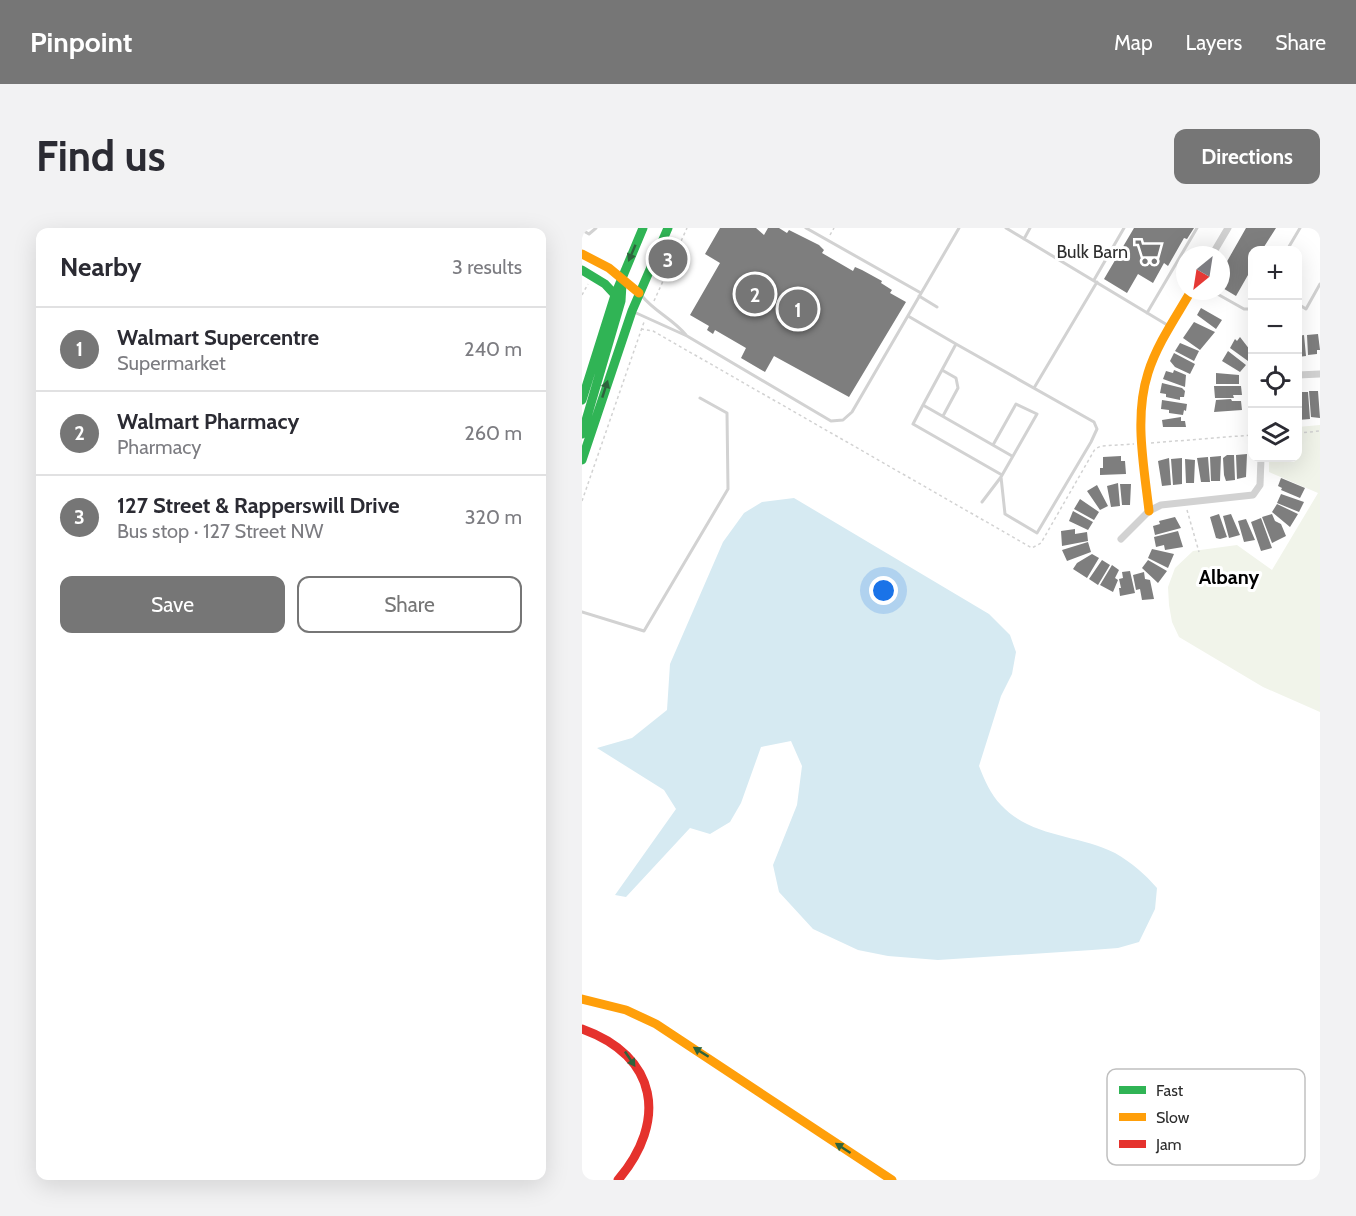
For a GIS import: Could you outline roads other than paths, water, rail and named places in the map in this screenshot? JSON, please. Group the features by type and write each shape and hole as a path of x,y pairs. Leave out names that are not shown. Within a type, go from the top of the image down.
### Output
{"main road":[{"path":"582,434 618,298 621,278 643,228"},
{"path":"582,460 632,311 668,228"},
{"path":"582,254 621,278 639,293"},
{"path":"582,270 605,284 632,311"},
{"path":"582,400 618,298"},
{"path":"1149,511 1141,422 1143,398 1151,364 1186,300"},
{"path":"582,999 626,1010 656,1024 892,1180"},
{"path":"582,1029 594,1032 623,1049 640,1076 650,1105 649,1133 644,1148 635,1163 618,1180"}],"street":[{"path":"1217,246 1228,228"},
{"path":"1302,375 1320,374"},
{"path":"1121,539 1149,511 1161,505 1253,495 1260,485 1261,462"}],"lane":[{"path":"582,230 589,234 596,228"},
{"path":"806,228 937,307"},
{"path":"632,311 687,336 831,421 843,420 852,412 959,228"},
{"path":"1006,228 1170,327"},
{"path":"1024,239 1030,228"},
{"path":"1034,388 1124,228"},
{"path":"1147,314 1197,228"},
{"path":"1289,246 1300,228"},
{"path":"1302,306 1306,309 1320,284"},
{"path":"639,293 651,307 673,320 687,336"},
{"path":"1228,300 1248,309"},
{"path":"908,316 1094,422 1096,429 1037,533 1005,514 1002,476"},
{"path":"956,344 913,424 1002,476"},
{"path":"942,370 956,378 958,388 943,416"},
{"path":"582,612 644,631 728,489 727,413 700,398"},
{"path":"982,502 1002,476 1036,414 1016,404 993,446"},
{"path":"923,405 1012,456"}],"place":[{"name":"Bulk Barn","path":"1148,252"},
{"name":"127 Street & Rapperswill Drive","path":"668,259"},
{"name":"Walmart Pharmacy","path":"755,294"},
{"name":"Walmart Supercentre","path":"798,309"}],"district":[{"name":"Albany","path":"1229,577"}]}
